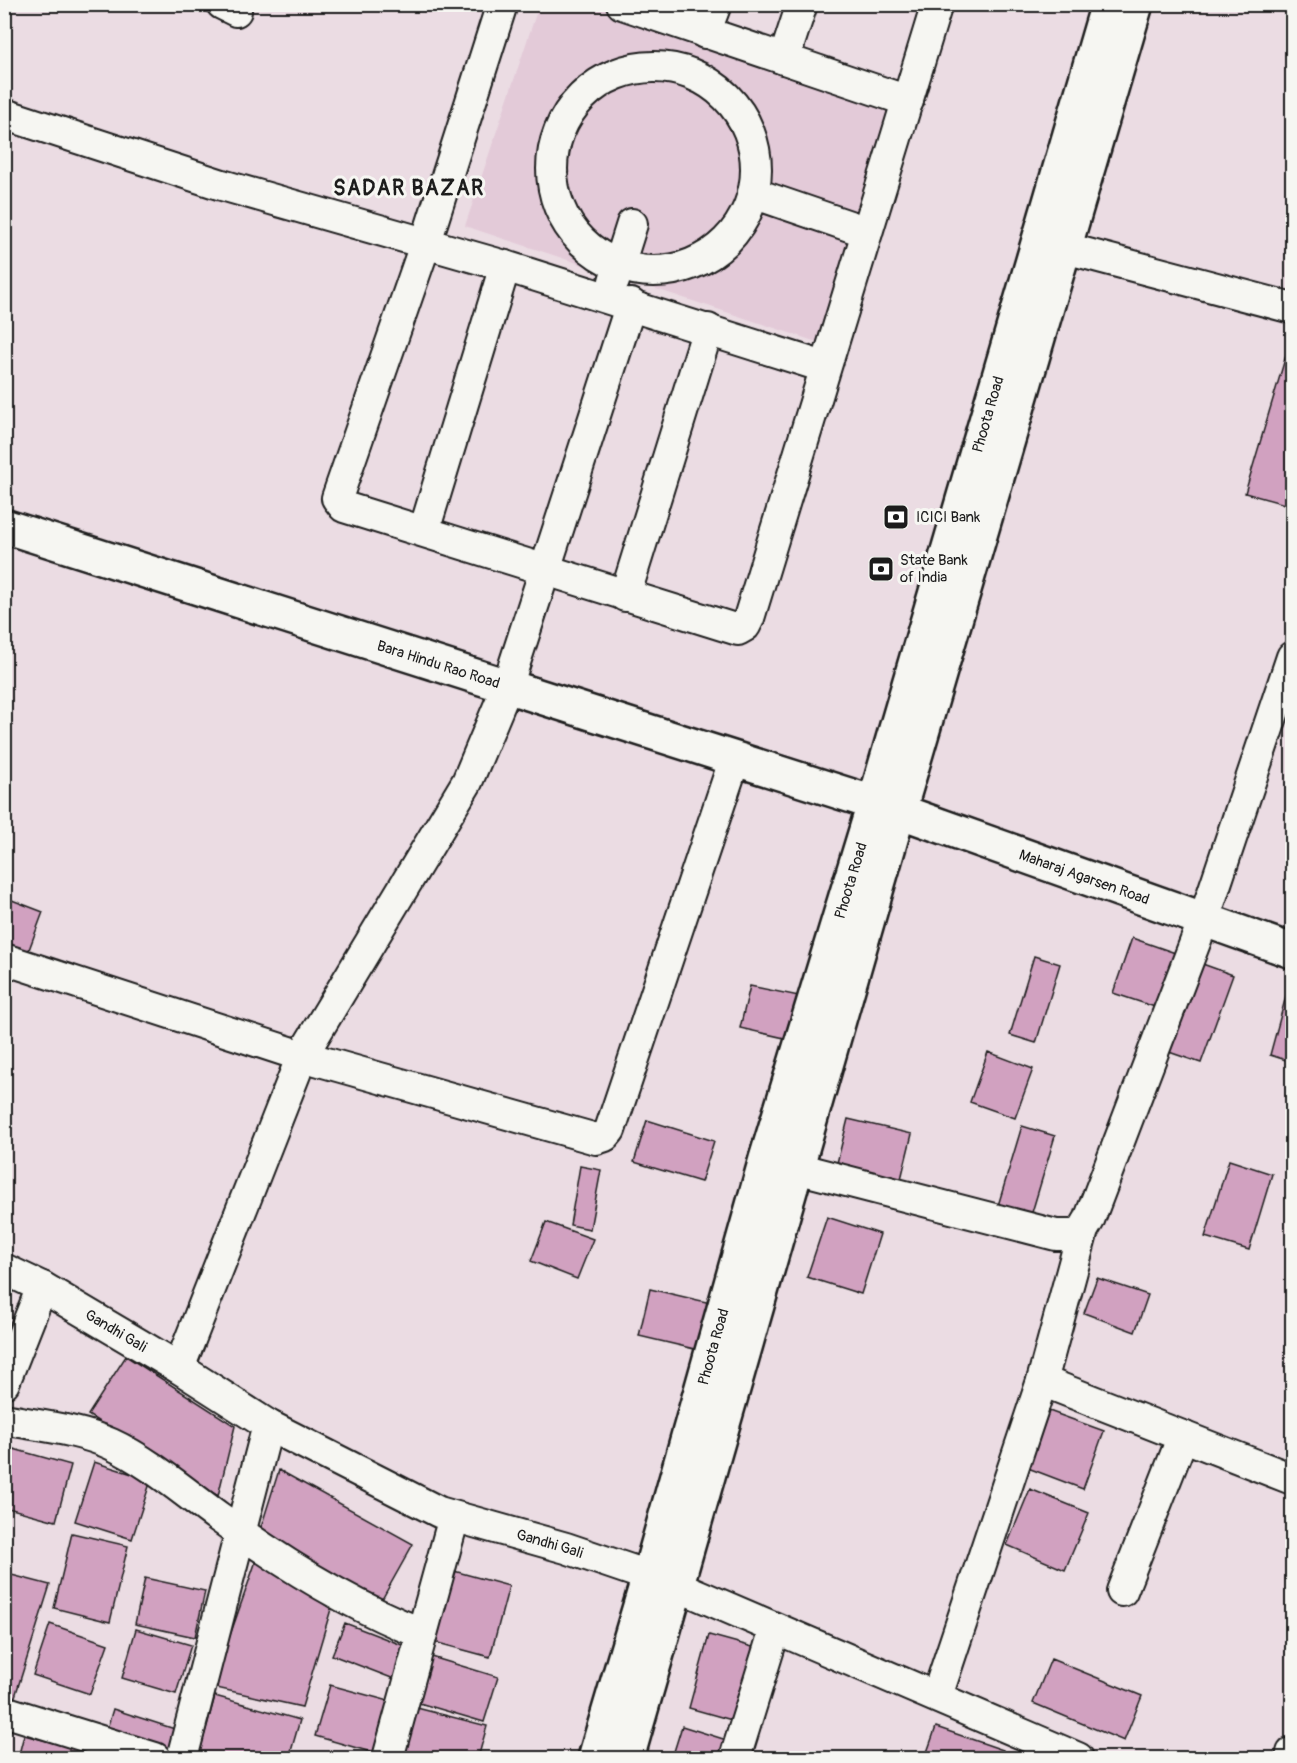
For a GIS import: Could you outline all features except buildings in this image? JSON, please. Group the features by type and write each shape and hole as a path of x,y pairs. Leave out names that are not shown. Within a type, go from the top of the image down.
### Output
{"street":[{"path":"502,4 426,242 337,498 344,507 625,597 738,630 745,626 937,4"},
{"path":"622,4 908,101"},
{"path":"687,72 716,4"},
{"path":"784,59 802,4"},
{"name":"Phoota Road","path":"595,1758 662,1580 886,808 1108,4"},
{"name":"Phoota Road","path":"886,808 1065,248 1136,4"},
{"path":"653,66 687,72 718,88 741,114 754,147 756,181 753,193 746,214 726,242 699,261 667,270 635,269 604,258 578,238 560,210 552,179 554,146 566,116 588,90 619,72 653,66"},
{"path":"4,114 222,185 426,242 620,301 824,367"},
{"path":"753,193 867,232"},
{"path":"179,1368 302,1056 467,782 507,687 545,571 620,301 620,264 632,224"},
{"path":"1065,248 1293,308"},
{"path":"424,531 505,266"},
{"path":"625,597 708,329"},
{"name":"Bara Hindu Rao Road","path":"4,526 886,808"},
{"path":"937,1696 1042,1381 1083,1230 1089,1220 1204,919 1293,657"},
{"path":"4,959 302,1056 596,1139 605,1136 661,982 684,905 735,758"},
{"name":"Maharaj Agarsen Road","path":"886,808 1293,951"},
{"path":"781,1164 1056,1235 1075,1235 1083,1230"},
{"name":"Gandhi Gali","path":"4,1269 42,1287 179,1368 268,1425 413,1500 454,1517 566,1548 662,1580 1078,1758"},
{"path":"4,1383 42,1287"},
{"path":"1042,1381 1293,1479"},
{"path":"4,1419 71,1432 110,1444 131,1455 239,1532 323,1585 421,1633"},
{"path":"182,1758 268,1425"},
{"path":"1122,1591 1183,1436"},
{"path":"388,1758 454,1517"},
{"name":"Phoota Road","path":"627,1758 662,1580"},
{"path":"735,1758 775,1629"},
{"path":"7,1721 155,1758"},
{"path":"1291,1758 1293,1753"}],"shaded area":[{"path":"539,5 617,5 908,101 826,345 465,226"}],"place":[{"name":"ICICI Bank","path":"896,517"},
{"name":"State Bank of India","path":"881,569"}],"district":[{"name":"SADAR BAZAR","path":"409,188"}]}
